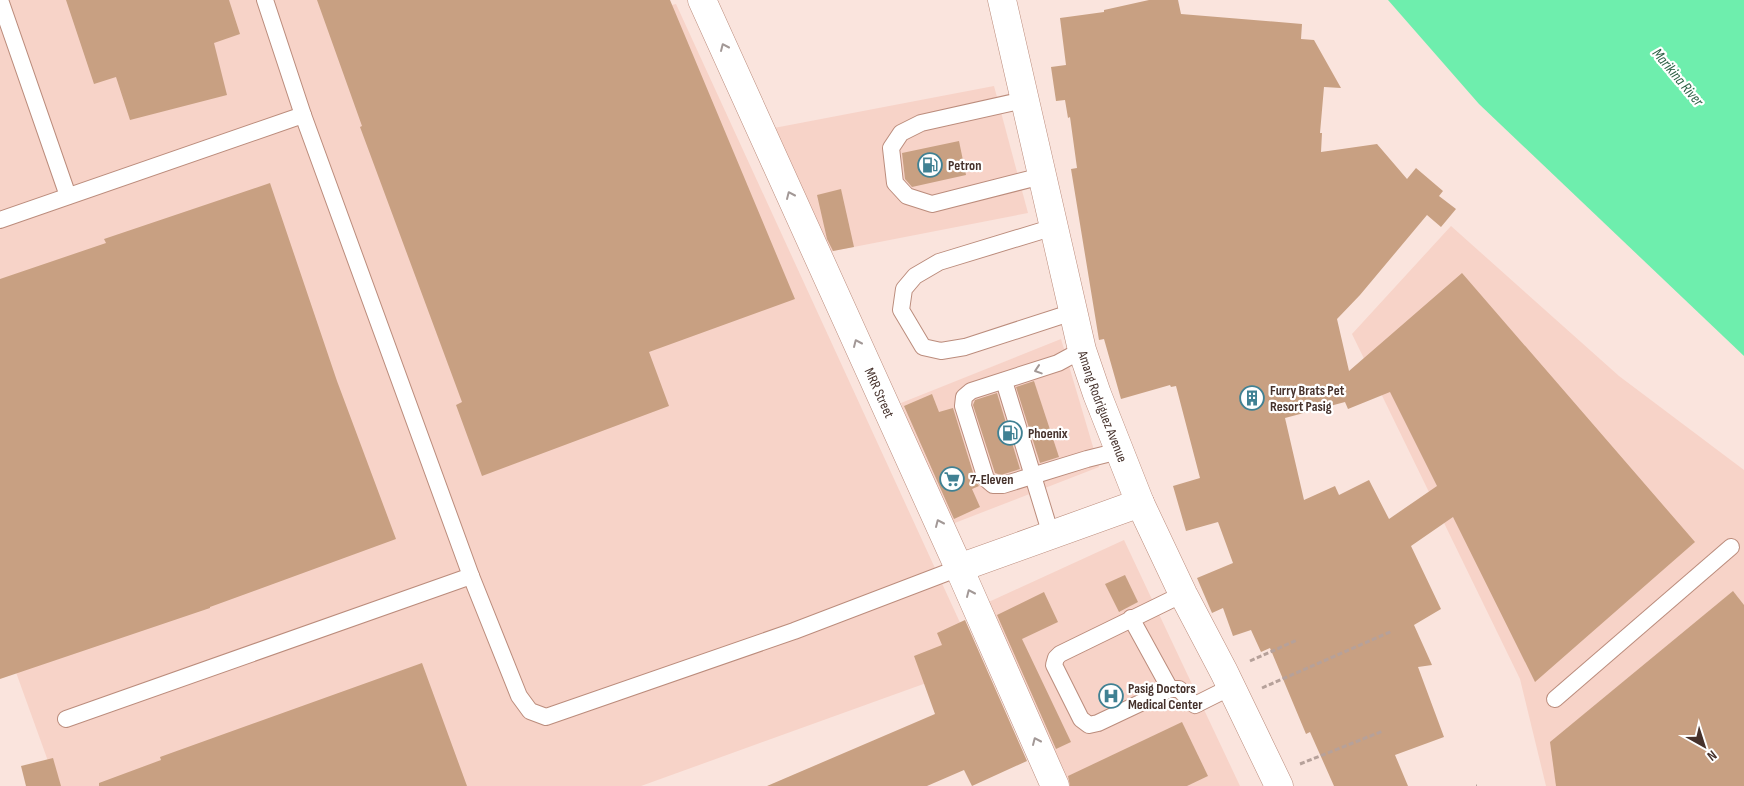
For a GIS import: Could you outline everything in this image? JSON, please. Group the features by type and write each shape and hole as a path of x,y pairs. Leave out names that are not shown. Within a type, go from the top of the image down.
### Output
{"street":[{"name":"MRR Street","path":"702,0 1056,786"},
{"name":"Amang Rodriguez Avenue","path":"1008,4 1024,100 1082,350 1140,503 1183,594 1276,780"},
{"path":"959,568 1140,503"}],"lane":[{"path":"0,0 68,196"},
{"path":"265,0 303,115 471,576 519,696 530,711 546,717 794,631 959,568"},
{"path":"1024,100 921,123 901,133 891,148 895,183 907,196 932,204 1042,176"},
{"path":"0,220 303,115"},
{"path":"1054,227 939,262 915,276 904,289 901,310 922,347 941,350 965,347 1074,312"},
{"path":"1082,350 1058,363 971,391 964,397 963,406 986,479 993,485 1003,485 1087,459 1120,451"},
{"path":"1004,381 1051,535"},
{"path":"1555,699 1731,547"},
{"path":"66,719 471,576"},
{"path":"1183,594 1060,654 1056,658 1054,665 1081,719 1089,725 1098,723 1170,689 1179,689 1195,705 1230,686"},
{"path":"1132,618 1170,689"}],"path":[{"path":"1230,686 1392,631"},
{"path":"1230,686 1297,640"},
{"path":"1276,780 1383,731"}],"shaded area":[{"path":"0,0 543,0 552,32 676,4 979,664 641,786 57,786 0,628"},
{"path":"994,86 1028,213 828,252 774,128"},
{"path":"1451,226 1619,376 1744,470 1744,786 1546,786 1520,679 1352,334"},
{"path":"1061,339 1099,467 947,526 901,403"},
{"name":"Pasig Doctors Medical Center","path":"1124,540 1240,786 1068,786 980,606"}],"water":[{"name":"Marikina River","path":"1388,0 1744,0 1744,356 1479,104"}],"building":[{"path":"66,0 229,0 240,34 214,43 227,95 130,120 116,77 94,84"},
{"path":"317,0 670,0 795,299 649,352 669,406 482,476 456,405 462,402 360,127 362,126"},
{"path":"1149,0 1178,0 1181,14 1302,24 1301,39 1314,40 1341,88 1324,87 1320,133 1322,133 1321,152 1377,144 1407,179 1416,168 1443,191 1439,196 1456,209 1441,227 1427,215 1360,295 1337,319 1349,371 1462,273 1695,542 1535,682 1453,517 1411,546 1441,609 1414,625 1432,665 1418,667 1444,737 1395,755 1408,786 1334,786 1310,732 1306,734 1270,648 1261,652 1251,630 1233,636 1223,608 1212,613 1197,578 1233,563 1218,522 1186,531 1173,486 1200,478 1176,386 1171,387 1170,385 1121,399 1104,339 1099,340 1071,169 1077,168 1070,117 1068,118 1065,100 1056,101 1051,67 1066,65 1060,18 1104,12 1104,10","holes":["1390,392 1437,486 1389,519 1369,480 1339,495 1335,486 1304,500 1285,418 1345,402 1348,409"]},
{"name":"Petron","path":"959,141 966,175 912,187 905,179 902,153"},
{"path":"270,183 337,381 396,539 210,608 0,679 0,279 106,243 104,239"},
{"path":"841,189 854,247 833,251 827,239 817,195"},
{"path":"1034,381 1059,457 1040,463 1016,387"},
{"path":"997,393 1020,469 1001,475 995,473 973,405 975,400"},
{"path":"932,394 939,412 953,408 976,482 979,486 972,489 980,507 954,519 904,406"},
{"path":"1125,575 1138,602 1119,612 1105,584"},
{"path":"1733,591 1744,605 1744,786 1556,786 1550,742"},
{"path":"1044,592 1058,622 1022,639 1071,742 1056,749 997,615"},
{"path":"965,620 1027,761 972,786 964,770 927,786 767,786 935,714 914,656 942,645 937,633"},
{"path":"422,663 467,786 99,786 99,783 161,760 160,757"},
{"path":"1182,722 1208,776 1187,786 1070,786 1068,776"},
{"path":"53,758 61,786 26,786 21,766"}],"place":[{"name":"Petron","path":"930,165"},
{"name":"Furry Brats Pet Resort Pasig","path":"1252,398"},
{"name":"Phoenix","path":"1010,433"},
{"name":"7-Eleven","path":"952,479"},
{"name":"Pasig Doctors Medical Center","path":"1111,696"}]}
